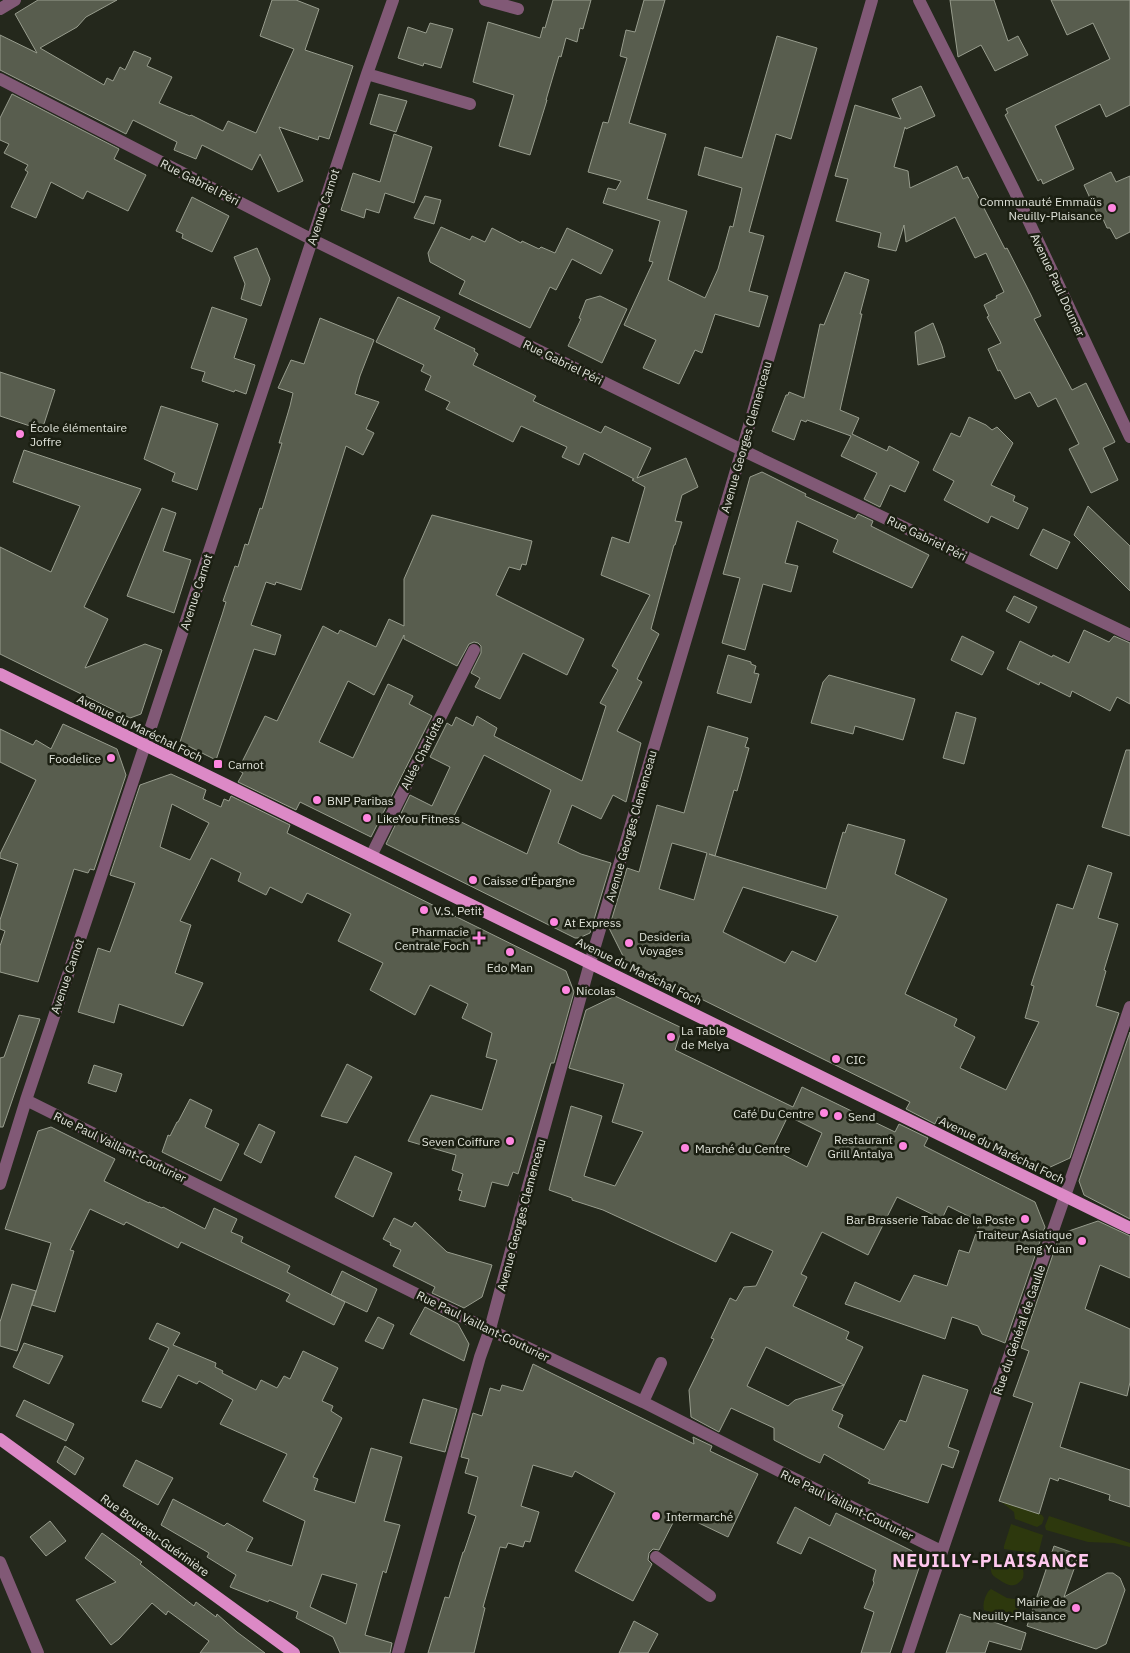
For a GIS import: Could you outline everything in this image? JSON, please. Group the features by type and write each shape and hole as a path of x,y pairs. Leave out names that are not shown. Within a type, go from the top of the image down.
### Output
{"main road":[{"name":"Avenue du Maréchal Foch","path":"0,674 1130,1228"},
{"name":"Rue Boureau-Guérinière","path":"0,1439 294,1653"}],"street":[{"path":"0,9 15,0"},
{"name":"Avenue Carnot","path":"0,1184 26,1100 393,0"},
{"path":"485,0 518,9"},
{"name":"Avenue Georges Clemenceau","path":"398,1653 480,1357 490,1329 590,963 742,450 872,0"},
{"name":"Avenue Paul Doumer","path":"919,0 1014,190 1130,436"},
{"path":"367,74 470,104"},
{"name":"Rue Gabriel Péri","path":"0,79 313,240 742,450 1130,635"},
{"name":"Allée Charlotte","path":"371,856 474,650"},
{"name":"Rue du Général de Gaulle","path":"908,1653 941,1551 1066,1196 1130,1007"},
{"name":"Rue Paul Vaillant-Couturier","path":"26,1100 508,1339 643,1402 778,1472 941,1551"},
{"path":"643,1402 661,1363"},
{"path":"656,1557 710,1596"},
{"path":"0,1562 38,1653"}],"green space":[{"path":"1000,1501 1042,1515 1044,1518 1042,1524 1037,1527 1015,1519 1014,1512"},
{"path":"1049,1516 1130,1543 1130,1547 1114,1543 1088,1542 1046,1530 1045,1526"},
{"path":"1011,1524 1043,1535 1037,1559 1025,1552 1004,1549"},
{"path":"1004,1561 1019,1564 1023,1569 1023,1578 1017,1584 1011,1585 994,1577 992,1565"},
{"path":"991,1589 1007,1598 1021,1600 1016,1618 1012,1619 984,1610 985,1598"}],"building":[{"path":"38,0 117,0 86,17 77,27 40,48 104,85 107,78 113,81 120,67 125,70 134,51 151,58 147,66 172,77 159,103 191,115 223,131 228,121 256,133 294,49 260,36 272,0 296,0 319,9 305,50 353,66 329,139 319,136 318,140 279,127 303,181 278,192 260,154 252,170 202,145 196,159 174,150 177,142 133,120 126,134 0,70 0,35 37,53 15,14"},
{"path":"553,0 591,0 583,29 580,28 577,42 566,38 530,155 499,146 514,95 473,82 488,22 540,38"},
{"path":"644,0 665,0 629,123 666,134 647,199 687,211 668,280 705,298 718,269 730,226 733,227 742,188 698,175 705,147 742,158 777,36 817,48 791,139 776,134 749,232 764,236 749,291 768,296 759,327 715,314 702,353 695,350 679,384 643,368 656,340 624,325 653,262 649,261 660,221 603,203 608,188 616,190 621,181 588,172 603,122 608,123 627,58 620,56 626,30 635,32"},
{"path":"950,0 994,0 1008,41 1018,36 1028,55 995,71 981,45 958,57"},
{"path":"1051,0 1130,0 1130,105 1106,117 1100,104 1055,126 1074,169 1043,184 1041,179 1038,181 1005,115 1008,113 1006,109 1110,59 1093,23 1067,35"},
{"path":"430,23 453,29 441,68 424,63 423,66 398,58 408,27 426,33"},
{"path":"921,86 935,116 906,129 905,127 894,167 908,171 910,188 957,166 963,179 968,177 1031,295 1041,316 1034,319 1072,390 1086,383 1115,442 1103,448 1118,480 1091,493 1069,449 1079,444 1056,398 1038,407 1030,392 1015,399 1000,370 998,371 988,349 1001,343 987,317 989,316 984,305 1004,292 986,253 975,258 955,217 906,242 904,225 896,251 878,247 881,233 836,221 848,179 835,176 855,105 901,119 892,99"},
{"path":"12,94 119,149 114,159 146,175 128,211 87,191 83,199 51,182 36,218 11,207 28,172 25,170 28,165 4,153 9,144 0,140 0,118"},
{"path":"379,94 407,101 396,132 370,124"},
{"path":"394,134 432,147 414,203 385,193 379,213 366,209 364,218 341,210 353,173 380,182"},
{"name":"Communauté Emmaüs Neuilly-Plaisance","path":"1111,172 1116,182 1130,176 1130,232 1116,239 1110,228 1107,228 1103,219 1100,220 1084,185"},
{"path":"425,196 441,200 434,224 414,218"},
{"path":"192,197 229,216 212,252 182,238 183,234 176,231"},
{"path":"441,227 470,240 472,236 485,242 492,228 521,243 522,241 539,249 541,247 555,253 567,228 613,250 601,274 572,259 556,290 550,287 530,328 459,294 465,281 430,262 428,253"},
{"path":"257,248 270,279 261,306 241,299 245,284 234,257"},
{"path":"845,272 869,280 840,410 859,418 852,434 887,451 889,446 919,462 905,492 890,485 880,507 864,499 877,473 841,456 851,436 807,420 806,422 801,420 794,440 772,431 786,395 789,392 804,398 820,324 824,325"},
{"path":"600,296 627,309 602,363 568,346 581,319 579,318 586,300"},
{"path":"398,297 440,317 434,329 475,349 474,351 478,354 473,365 536,396 533,401 601,433 605,426 651,448 637,478 686,458 698,487 682,495 675,521 682,522 651,629 659,634 637,679 642,682 617,731 641,743 626,802 613,795 601,819 572,805 558,843 581,854 611,863 590,933 579,938 575,938 386,844 410,795 432,806 450,767 430,757 447,723 452,726 456,717 473,726 477,716 497,728 494,736 582,781 606,706 600,703 618,670 612,666 650,595 601,575 612,537 629,543 645,487 632,480 634,479 584,453 579,465 562,457 567,447 521,426 513,442 446,409 450,402 425,390 431,376 421,371 424,365 376,342","holes":["484,755 551,790 527,854 453,818"]},
{"path":"212,307 247,319 234,358 255,365 246,394 202,381 205,372 191,368"},
{"path":"320,318 374,340 355,394 379,402 366,429 374,433 363,455 346,446 301,590 276,582 275,585 266,582 251,625 281,635 275,655 254,649 216,760 180,742 226,602 223,601 235,566 238,567 245,544 248,545 260,508 262,509 282,443 279,443 293,393 278,388 291,360 304,364"},
{"path":"933,323 945,357 918,365 915,332"},
{"path":"0,372 55,390 42,430 0,416"},
{"path":"161,406 218,424 197,490 172,481 175,473 144,459"},
{"path":"969,417 992,430 997,427 1013,443 991,485 1015,496 1013,501 1028,508 1018,529 991,516 988,523 944,500 954,481 933,470 951,433 960,437"},
{"path":"24,450 141,489 84,607 108,619 85,668 145,644 162,650 141,714 130,718 0,654 0,547 51,572 80,506 13,482"},
{"path":"762,472 806,494 805,496 855,519 858,514 873,521 871,526 929,555 912,588 833,552 838,540 797,521 785,563 798,566 791,592 763,584 745,650 722,643 740,578 723,574 750,477"},
{"path":"1088,506 1130,546 1130,591 1074,535"},
{"path":"162,508 176,513 163,551 191,560 174,613 127,596"},
{"path":"432,515 532,541 526,565 522,564 520,570 509,567 496,595 584,639 567,675 523,653 500,699 475,687 480,678 471,673 481,653 481,646 478,643 469,644 457,666 404,639 404,635 374,695 348,681 319,742 353,758 388,684 413,696 409,704 432,716 371,837 300,802 296,810 238,782 243,773 238,770 265,716 277,721 323,626 338,634 340,630 376,647 389,619 404,626 404,579"},
{"path":"1043,529 1070,542 1057,569 1030,555"},
{"path":"1014,596 1037,607 1029,623 1006,611"},
{"path":"1084,630 1109,642 1114,636 1130,643 1130,704 1117,697 1110,711 1072,691 1070,697 1040,682 1039,685 1007,669 1020,641 1069,663"},
{"path":"962,636 994,652 982,675 951,660"},
{"path":"728,655 751,662 751,664 756,666 754,673 759,674 751,703 717,693"},
{"path":"829,675 915,699 903,740 855,726 853,734 811,723 823,682"},
{"path":"956,712 976,718 964,764 943,758"},
{"path":"63,724 117,749 126,775 94,870 90,869 88,873 74,869 38,982 0,972 0,946 5,931 0,929 0,920 18,864 0,858 0,854 36,780 0,762 0,729 33,745 36,740 51,749"},
{"path":"708,726 748,738 745,747 749,748 737,791 734,790 715,856 826,889 843,832 845,833 848,824 905,840 895,874 947,899 905,994 957,1019 954,1026 975,1037 960,1068 1006,1090 1039,1022 1025,1018 1034,986 1031,985 1057,904 1073,909 1088,865 1112,873 1098,918 1118,924 1104,970 1106,971 1096,1006 1119,1013 1070,1158 1046,1169 938,1117 935,1124 906,1109 910,1102 626,962 609,928 627,868 639,872 657,805 684,813","holes":["672,843 707,853 694,900 659,889","743,887 838,916 816,962 792,951 785,963 723,932"]},
{"path":"1126,750 1130,750 1130,836 1102,827"},
{"path":"171,774 206,790 203,799 221,807 224,799 229,801 231,796 290,825 287,833 566,971 574,992 554,1063 551,1063 518,1174 513,1172 508,1186 492,1182 485,1207 459,1200 462,1191 458,1190 463,1174 452,1170 456,1155 408,1141 431,1095 482,1110 497,1060 486,1057 492,1033 462,1018 468,1004 430,985 415,1015 370,990 383,963 338,941 351,914 307,893 302,903 270,887 266,895 238,881 241,873 211,858 180,921 191,925 175,973 203,983 183,1026 119,1004 114,1023 78,1012 98,948 110,952 135,883 110,875 140,785","holes":["172,804 209,823 190,860 160,847"]},
{"path":"615,996 682,1028 675,1050 793,1107 802,1087 895,1132 899,1124 928,1138 924,1146 1035,1202 1045,1227 1005,1343 982,1334 978,1326 952,1317 945,1339 845,1304 855,1282 900,1302 914,1275 947,1286 959,1250 969,1253 980,1222 948,1206 942,1219 897,1197 868,1255 822,1232 801,1274 807,1277 793,1306 849,1332 846,1339 863,1347 832,1410 843,1415 838,1427 884,1450 900,1420 906,1422 923,1375 968,1390 948,1447 959,1451 953,1468 942,1464 928,1503 868,1483 870,1480 824,1454 820,1463 809,1458 774,1440 774,1428 731,1408 719,1432 691,1417 689,1390 714,1339 711,1338 730,1298 736,1301 744,1287 756,1286 773,1251 731,1232 716,1262 603,1210 549,1190 571,1106 602,1116 584,1176 615,1186 643,1132 612,1122 624,1084 569,1068 586,1010","holes":["788,1116 822,1133 807,1167 772,1149","766,1347 844,1385 795,1400 788,1406 747,1386"]},
{"path":"19,1015 40,1019 3,1127 0,1127 0,1058 4,1057"},
{"path":"1130,1032 1130,1219 1084,1195 1079,1181"},
{"path":"347,1064 372,1077 347,1123 321,1116"},
{"path":"94,1065 122,1074 116,1092 88,1083"},
{"path":"190,1099 212,1110 205,1127 239,1144 221,1181 162,1152 168,1135 170,1136"},
{"path":"259,1124 275,1132 261,1163 244,1154"},
{"path":"51,1127 115,1159 104,1181 149,1203 163,1207 205,1229 214,1208 237,1219 231,1232 243,1237 241,1242 290,1266 287,1272 345,1302 334,1325 286,1301 290,1294 181,1242 178,1248 126,1222 124,1225 90,1209 70,1250 74,1251 55,1312 32,1305 51,1243 5,1229 38,1131"},
{"path":"355,1156 392,1173 373,1217 335,1197"},
{"path":"394,1218 412,1227 415,1222 447,1252 492,1265 482,1297 464,1308 432,1293 435,1287 393,1266 401,1250 383,1239"},
{"path":"1098,1221 1130,1236 1130,1278 1100,1265 1085,1309 1130,1329 1130,1382 1127,1396 1080,1382 1060,1447 1130,1470 1130,1507 1109,1500 1110,1495 1059,1478 1058,1481 1050,1478 1039,1514 999,1501 1033,1403 1013,1396 1029,1351 1021,1348 1060,1234"},
{"path":"342,1271 377,1289 367,1312 331,1295"},
{"path":"12,1284 36,1291 17,1351 0,1346 0,1322"},
{"path":"425,1307 458,1324 469,1344 464,1361 410,1334"},
{"path":"378,1317 394,1325 383,1349 365,1341"},
{"path":"157,1323 180,1333 173,1345 216,1363 215,1367 223,1371 222,1373 256,1390 261,1380 277,1388 284,1376 290,1379 303,1351 338,1368 322,1401 333,1406 331,1411 342,1418 313,1477 318,1479 314,1490 355,1503 371,1448 402,1457 384,1521 400,1525 386,1573 383,1571 365,1635 392,1643 390,1653 340,1653 333,1637 296,1618 298,1612 230,1587 236,1575 207,1557 209,1553 161,1525 173,1499 224,1526 227,1523 253,1538 246,1551 292,1566 305,1521 263,1501 287,1454 220,1424 233,1400 199,1381 197,1384 178,1375 161,1408 142,1401 169,1348 149,1339","holes":["322,1574 357,1584 346,1624 310,1607"]},
{"path":"24,1343 63,1356 49,1384 13,1367"},
{"path":"533,1364 694,1444 693,1437 712,1446 710,1451 758,1474 728,1537 678,1513 659,1550 653,1549 649,1553 648,1560 652,1564 633,1601 575,1571 615,1493 575,1471 572,1477 533,1465 521,1506 539,1512 530,1542 525,1541 523,1547 508,1543 506,1548 500,1547 483,1607 485,1608 474,1653 428,1653 445,1597 449,1598 476,1516 468,1513 478,1477 465,1473 469,1459 461,1457 473,1413 482,1416 490,1388 500,1391 502,1385 523,1391"},
{"path":"423,1399 457,1409 445,1452 410,1443"},
{"path":"24,1400 74,1424 66,1441 16,1416"},
{"path":"65,1446 84,1458 75,1475 57,1462"},
{"path":"136,1460 173,1478 158,1505 123,1486"},
{"path":"795,1507 830,1526 836,1513 912,1551 920,1565 890,1653 861,1653 874,1612 864,1608 874,1583 876,1570 809,1537 801,1554 777,1543"},
{"path":"50,1521 66,1541 46,1556 30,1537"},
{"path":"102,1533 142,1562 140,1564 194,1606 196,1602 216,1617 217,1614 265,1653 200,1653 209,1641 168,1611 166,1615 152,1603 119,1639 111,1645 76,1600 116,1582 85,1558"},
{"name":"Mairie de Neuilly-Plaisance","path":"1054,1546 1079,1555 1064,1597 1107,1573 1113,1573 1120,1578 1125,1590 1106,1644 1096,1649 1027,1626"},
{"path":"960,1614 984,1622 985,1619 1026,1633 1021,1650 989,1641 985,1653 946,1653"},
{"path":"634,1621 658,1634 648,1653 619,1653"}],"place":[{"name":"Communauté Emmaüs Neuilly-Plaisance","path":"1112,208"},
{"name":"École élémentaire Joffre","path":"20,434"},
{"name":"Foodelice","path":"111,758"},
{"name":"Carnot","path":"218,764"},
{"name":"BNP Paribas","path":"317,800"},
{"name":"LikeYou Fitness","path":"367,818"},
{"name":"Caisse d'Épargne","path":"473,880"},
{"name":"V.S. Petit","path":"424,910"},
{"name":"At Express","path":"554,922"},
{"name":"Pharmacie Centrale Foch","path":"479,938"},
{"name":"Desideria Voyages","path":"629,943"},
{"name":"Edo Man","path":"510,952"},
{"name":"Nicolas","path":"566,990"},
{"name":"La Table de Melya","path":"671,1037"},
{"name":"CIC","path":"836,1059"},
{"name":"Café Du Centre","path":"824,1113"},
{"name":"Send","path":"838,1116"},
{"name":"Seven Coiffure","path":"510,1141"},
{"name":"Restaurant Grill Antalya","path":"903,1146"},
{"name":"Marché du Centre","path":"685,1148"},
{"name":"Bar Brasserie Tabac de la Poste","path":"1025,1219"},
{"name":"Traiteur Asiatique Peng Yuan","path":"1082,1241"},
{"name":"Intermarché","path":"656,1516"},
{"name":"Mairie de Neuilly-Plaisance","path":"1076,1608"}],"district":[{"name":"NEUILLY-PLAISANCE","path":"991,1560"}]}
